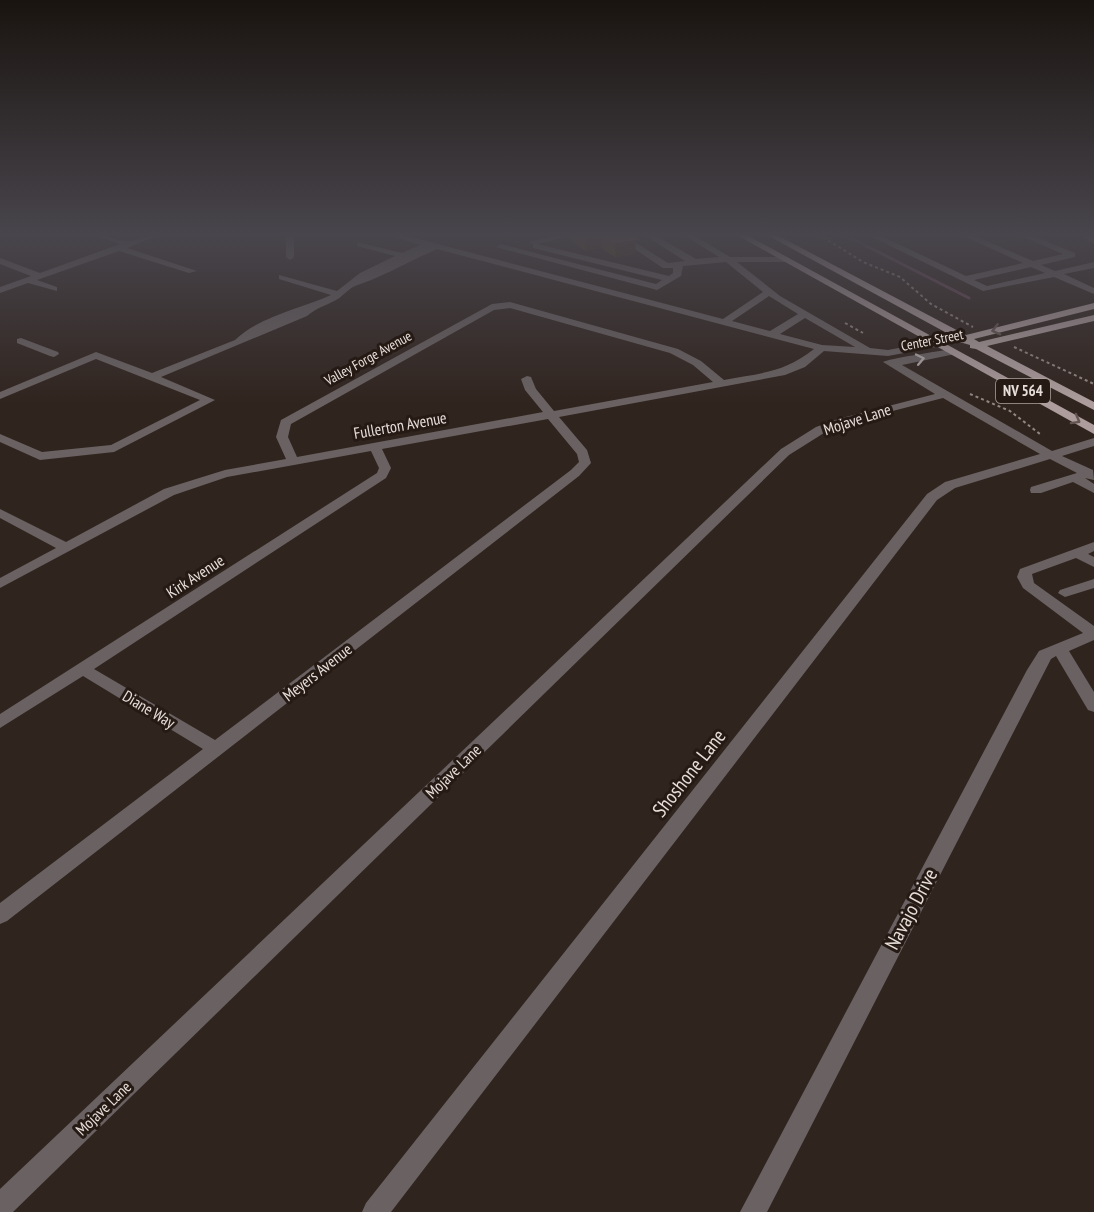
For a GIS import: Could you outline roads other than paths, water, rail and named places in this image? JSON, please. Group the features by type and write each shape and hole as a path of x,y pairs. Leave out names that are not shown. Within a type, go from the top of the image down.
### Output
{"main road":[{"name":"NV 564","path":"841,291 1094,430"},
{"name":"NV 564","path":"875,291 1094,407"},
{"name":"Center Street","path":"936,344 1094,306"},
{"name":"Center Street","path":"951,352 1094,318"}],"street":[{"path":"325,291 337,294"},
{"path":"152,377 180,364 211,355 239,342 242,337 272,326 297,311 312,308 342,291"},
{"name":"Center Street","path":"603,291 822,348 888,353 936,344"},
{"path":"723,322 769,292 873,353"},
{"name":"Valley Forge Avenue","path":"293,462 282,437 285,422 492,307 505,305 674,351 698,363 722,384"},
{"path":"772,335 795,318 805,315"},
{"path":"21,341 54,354"},
{"name":"Center Street","path":"822,348 837,357 891,362 909,361 951,352"},
{"name":"Fullerton Avenue","path":"0,584 169,492 225,474 785,372 801,365 822,348"},
{"path":"0,396 96,356 209,400 114,448 40,456 0,438"},
{"path":"891,362 1030,445 1091,474"},
{"path":"527,379 531,390 551,415"},
{"name":"Mojave Lane","path":"0,1207 785,452 820,430 842,421 943,395"},
{"name":"Meyers Avenue","path":"0,915 575,473 585,463 583,453 551,415"},
{"name":"Shoshone Lane","path":"375,1212 932,497 950,485 1054,456 1094,442"},
{"name":"Kirk Avenue","path":"0,722 382,475 385,468 375,447"},
{"path":"1036,490 1073,477 1091,474"},
{"path":"1073,477 1094,489"},
{"path":"0,513 66,548"},
{"path":"1094,546 1025,572 1024,577 1028,585 1094,634"},
{"path":"1077,553 1094,563"},
{"path":"1065,593 1094,582"},
{"name":"Navajo Drive","path":"753,1212 1035,670 1045,655 1094,634"},
{"path":"1059,648 1094,706"},
{"name":"Diane Way","path":"83,669 216,749"}],"waterway":[{"path":"954,291 969,298"}]}
